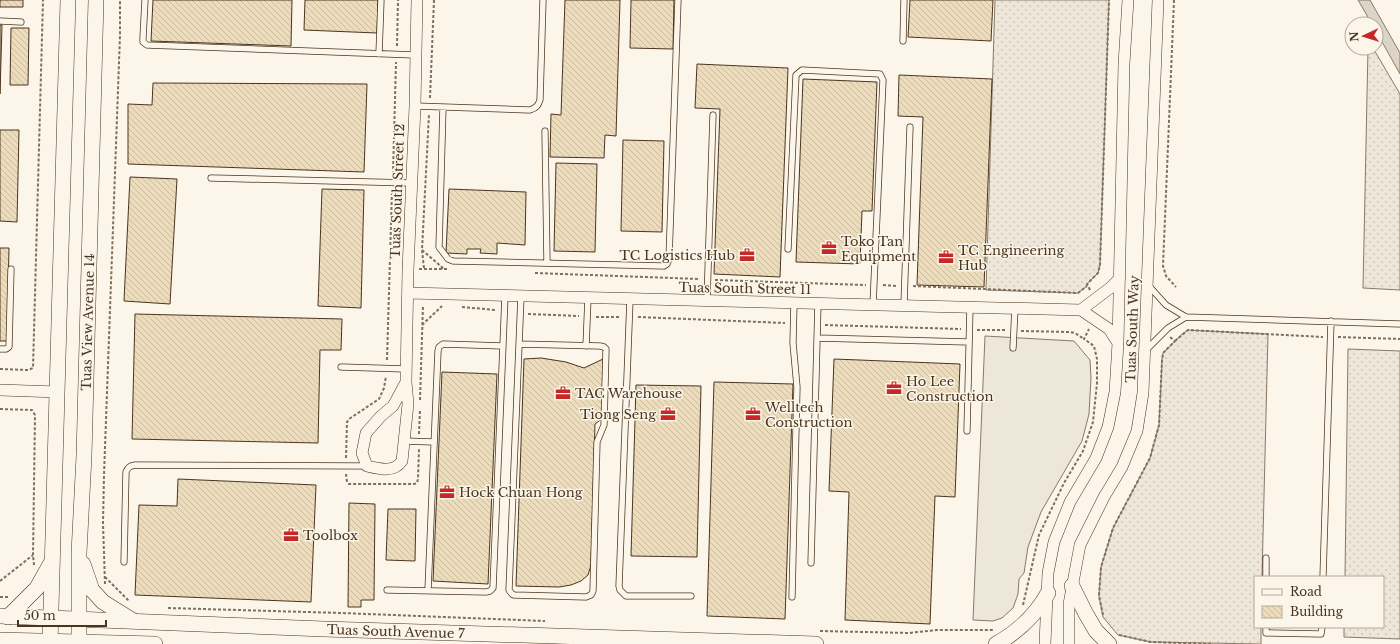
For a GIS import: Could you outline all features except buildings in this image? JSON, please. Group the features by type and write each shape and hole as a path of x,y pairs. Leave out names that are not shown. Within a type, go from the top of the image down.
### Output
{"street":[{"path":"50,643 68,0"},
{"name":"Tuas View Avenue 14","path":"79,643 79,553 84,456 96,0"},
{"name":"Tuas South Street 12","path":"406,382 393,406 381,416 366,434 362,453 367,466 380,470 391,469 400,465 402,461 408,404 406,369 411,183 415,106 416,0"},
{"name":"Tuas South Way","path":"1045,644 1048,573 1054,542 1070,502 1096,458 1108,427 1115,392 1120,278 1124,64 1128,0"},
{"name":"Tuas South Way","path":"1069,644 1069,604 1080,544 1104,496 1122,467 1137,431 1143,393 1158,0"},
{"path":"1081,310 1110,288 1120,278"},
{"name":"Tuas South Street 11","path":"408,293 1081,310 1109,329 1118,343"},
{"path":"0,390 58,392"},
{"path":"79,553 92,590 103,602 133,621"},
{"path":"4,616 38,588 52,560"},
{"path":"1072,586 1096,631 1114,639"},
{"path":"996,637 1017,631 1037,611 1048,592"},
{"name":"Tuas South Avenue 7","path":"4,616 324,629 816,637"},
{"path":"8,642 155,644"}],"lane":[{"path":"144,0 143,42 147,45 415,55"},
{"path":"380,54 381,0"},
{"path":"415,106 530,110 539,105 543,0"},
{"path":"443,107 440,250 448,259 664,266 667,264 669,259 678,0"},
{"path":"902,41 904,0"},
{"path":"0,21 21,22"},
{"path":"788,249 796,75 802,70 880,74 883,80 873,305"},
{"path":"708,301 713,114"},
{"path":"904,305 910,127"},
{"path":"545,131 547,263"},
{"path":"212,178 411,183"},
{"path":"0,349 8,348 9,346 11,269"},
{"path":"1147,285 1166,305 1186,317 1400,324"},
{"path":"387,590 490,592 494,588 505,296"},
{"path":"519,344 604,347 606,349 604,425 597,442 593,591 591,595 586,597 514,595 509,590 520,313 521,296"},
{"path":"586,346 588,298"},
{"path":"630,299 619,586 620,590 626,596 691,596"},
{"path":"792,597 797,387 793,343 794,303"},
{"path":"812,563 818,303"},
{"path":"967,431 969,342 971,329 970,307"},
{"path":"1014,348 1015,308"},
{"path":"1145,351 1168,328 1186,317"},
{"path":"1323,576 1331,321"},
{"path":"817,338 969,342"},
{"path":"428,590 437,359 439,348 443,344 503,346"},
{"path":"341,367 406,369"},
{"path":"404,441 434,442"},
{"path":"124,562 126,472 131,466 367,466"},
{"path":"1266,558 1266,576"},
{"path":"1266,628 1266,633 1321,634 1322,628"}],"path":[{"path":"0,369 28,370 33,368 43,0"},
{"path":"106,589 104,475 120,0"},
{"path":"398,0 387,368 384,388 379,399 349,419 347,422 346,466 347,482 349,484 418,483 421,326 423,304 429,304"},
{"path":"434,0 422,250 424,268 452,270"},
{"path":"529,272 1078,293 1087,286 1087,284 1098,273 1100,265 1109,0"},
{"path":"1174,0 1163,266 1166,276 1176,287"},
{"path":"422,250 444,269"},
{"path":"1087,286 1096,299"},
{"path":"421,326 442,305 436,305"},
{"path":"458,306 504,310"},
{"path":"520,313 794,323"},
{"path":"1084,339 1094,318"},
{"path":"818,324 1070,332 1075,333 1094,346 1097,359 1097,383 1093,422 1083,450 1064,483 1039,535 1023,606"},
{"path":"1103,617 1099,596 1101,567 1114,528 1150,458 1159,425 1163,353 1175,341 1188,330 1400,339"},
{"path":"1163,333 1175,341"},
{"path":"0,409 32,410 35,415 34,568"},
{"path":"0,581 33,555"},
{"path":"105,576 130,603"},
{"path":"0,596 12,597"},
{"path":"163,608 334,612 545,621"},
{"path":"816,637 909,633 937,630 996,637"},
{"path":"1114,639 1211,644"}],"shaded area":[{"path":"995,0 1109,0 1100,265 1098,273 1087,284 1087,286 1078,293 986,290"},
{"path":"1358,0 1370,0 1379,16 1367,16"},
{"path":"1384,25 1400,53 1400,74 1384,45"},
{"path":"1368,56 1378,56 1400,94 1400,290 1363,288"},
{"path":"1188,330 1268,334 1262,576 1254,576 1254,628 1261,628 1261,644 1151,642 1118,635 1103,617 1099,596 1101,567 1113,528 1150,458 1159,425 1163,353"},
{"path":"985,336 1074,341 1090,360 1091,378 1089,414 1082,441 1041,512 1028,547 1024,573 1019,579 1018,594 1013,608 1002,618 993,621 973,620"},
{"path":"1348,349 1400,351 1400,639 1344,637 1344,628 1384,628 1384,576 1345,576"}],"place":[{"name":"Toko Tan Equipment","path":"829,248"},
{"name":"TC Logistics Hub","path":"747,255"},
{"name":"TC Engineering Hub","path":"946,257"},
{"name":"Ho Lee Construction","path":"894,388"},
{"name":"TAC Warehouse","path":"563,393"},
{"name":"Tiong Seng","path":"668,414"},
{"name":"Welltech Construction","path":"753,414"},
{"name":"Hock Chuan Hong","path":"447,492"},
{"name":"Toolbox","path":"291,535"}]}
